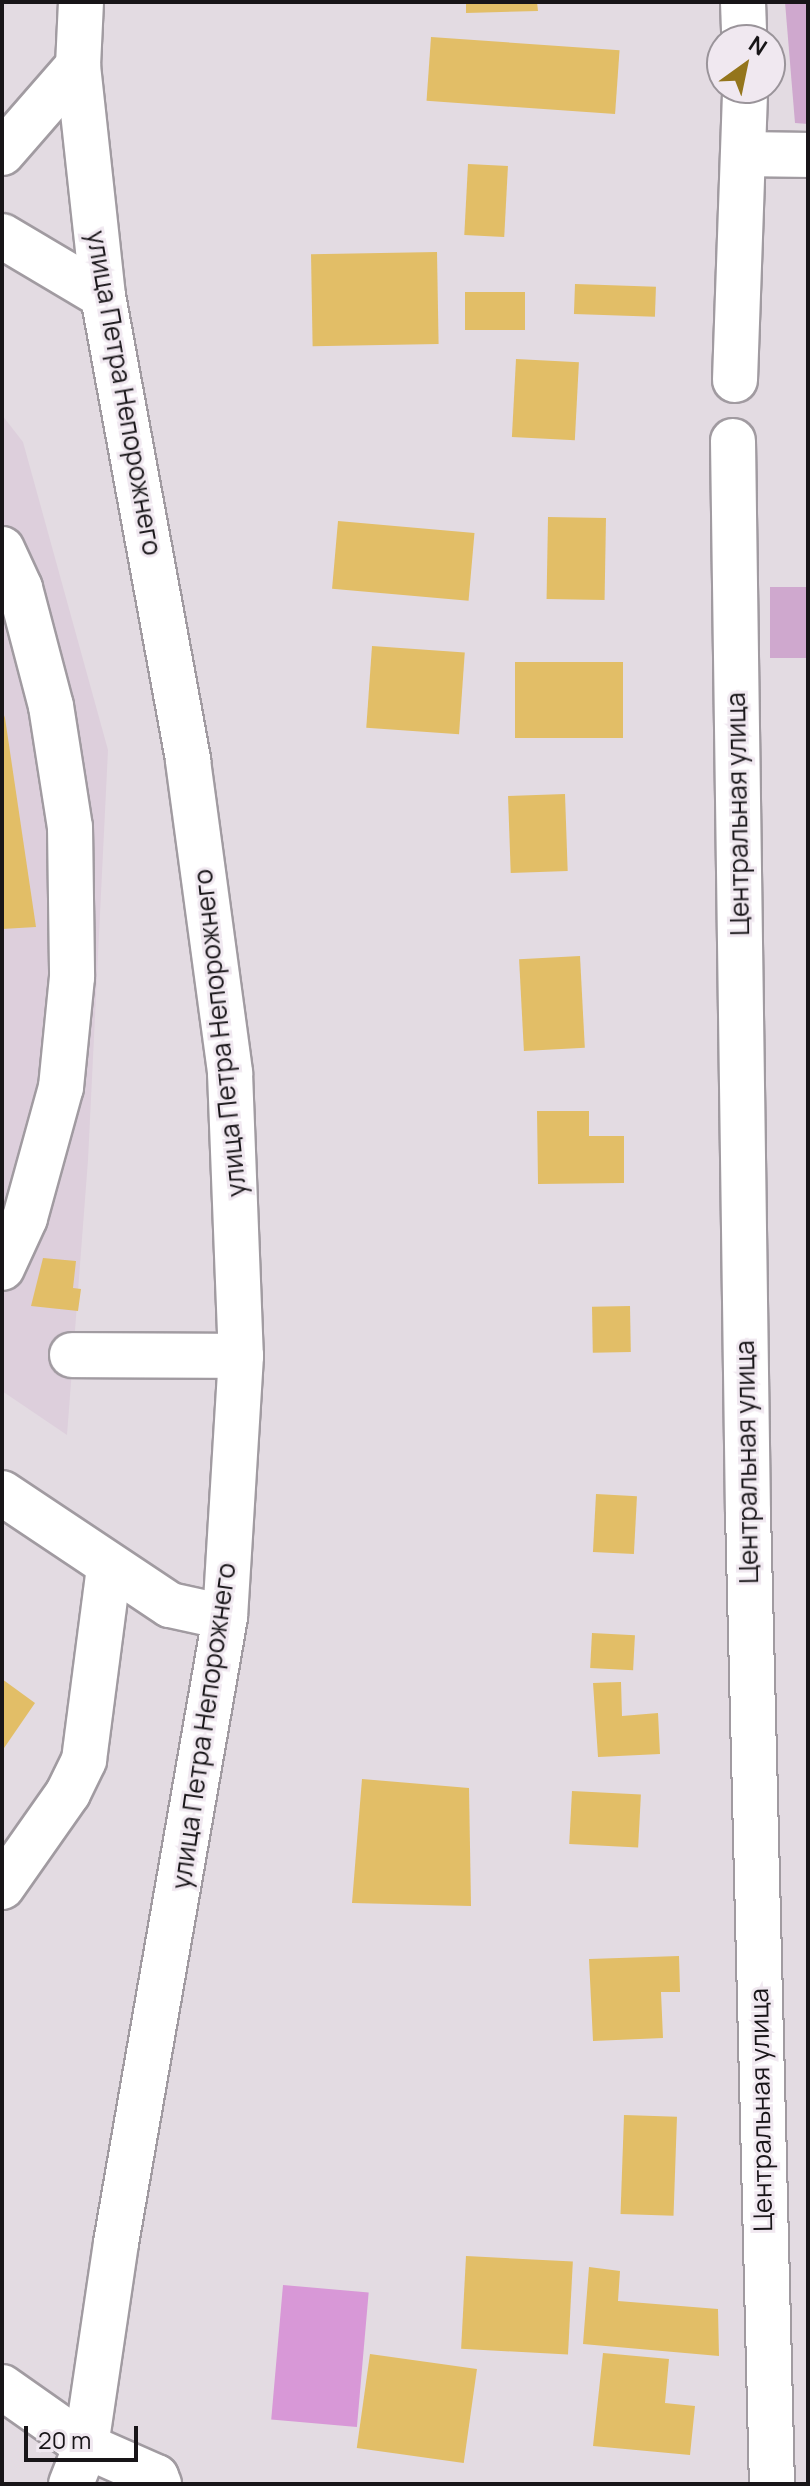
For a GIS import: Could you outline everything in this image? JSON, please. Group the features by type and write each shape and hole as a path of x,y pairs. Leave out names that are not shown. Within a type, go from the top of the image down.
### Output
{"street":[{"name":"улица Петра Непорожнего","path":"81,2 78,66 103,296 188,761 228,1057 239,1213 241,1356 225,1617 116,2243 83,2471"},
{"path":"743,2 744,24"},
{"path":"2,153 78,66"},
{"path":"735,380 746,154 745,104"},
{"path":"746,154 808,155"},
{"path":"2,236 103,296"},
{"name":"Центральная улица","path":"733,441 748,1528 772,2484"},
{"path":"2,549 20,588 51,706 70,827 72,977 61,1087 25,1218 2,1268"},
{"path":"72,1355 241,1356"},
{"path":"2,1493 170,1605 225,1617"},
{"path":"2,1887 68,1793 84,1760 109,1567"},
{"path":"2,2387 83,2471 156,2477 159,2484"}],"shaded area":[{"path":"785,2 808,2 808,124 795,123"},
{"path":"2,415 23,442 108,750 88,1160 67,1435 2,1391"},
{"path":"770,587 808,587 808,658 770,658"},
{"path":"283,2285 369,2292 357,2427 271,2419"}],"building":[{"path":"466,2 537,2 538,11 466,13"},
{"path":"431,37 620,50 615,114 427,101"},
{"path":"468,164 508,166 504,237 464,235"},
{"path":"437,252 439,344 313,346 311,254"},
{"path":"575,284 656,287 655,317 574,314"},
{"path":"465,292 525,292 525,330 465,330"},
{"path":"516,359 579,362 575,440 512,437"},
{"path":"548,517 606,518 605,600 547,599"},
{"path":"338,521 474,533 469,601 332,589"},
{"path":"372,646 465,652 459,734 366,728"},
{"path":"515,662 623,662 623,738 515,738"},
{"path":"2,710 5,718 36,927 2,929"},
{"path":"565,794 568,871 511,873 508,796"},
{"path":"580,956 585,1048 524,1051 519,959"},
{"path":"537,1111 589,1111 589,1136 624,1136 624,1183 538,1184"},
{"path":"43,1258 76,1261 73,1288 81,1289 78,1311 31,1306"},
{"path":"630,1306 631,1352 593,1353 592,1307"},
{"path":"596,1494 637,1496 634,1554 593,1552"},
{"path":"592,1633 635,1635 633,1670 590,1668"},
{"path":"2,1679 35,1703 2,1751"},
{"path":"621,1682 622,1716 658,1713 660,1754 598,1757 593,1683"},
{"path":"362,1779 469,1788 471,1906 352,1903"},
{"path":"572,1791 641,1795 638,1848 569,1844"},
{"path":"679,1956 680,1992 661,1992 663,2038 593,2041 589,1959"},
{"path":"624,2115 677,2117 674,2216 621,2214"},
{"path":"466,2256 573,2262 568,2354 461,2349"},
{"path":"589,2267 620,2271 618,2301 718,2309 719,2356 583,2344"},
{"path":"603,2353 669,2359 665,2403 695,2406 690,2455 593,2446"},
{"path":"370,2354 477,2369 464,2463 357,2448"}]}
